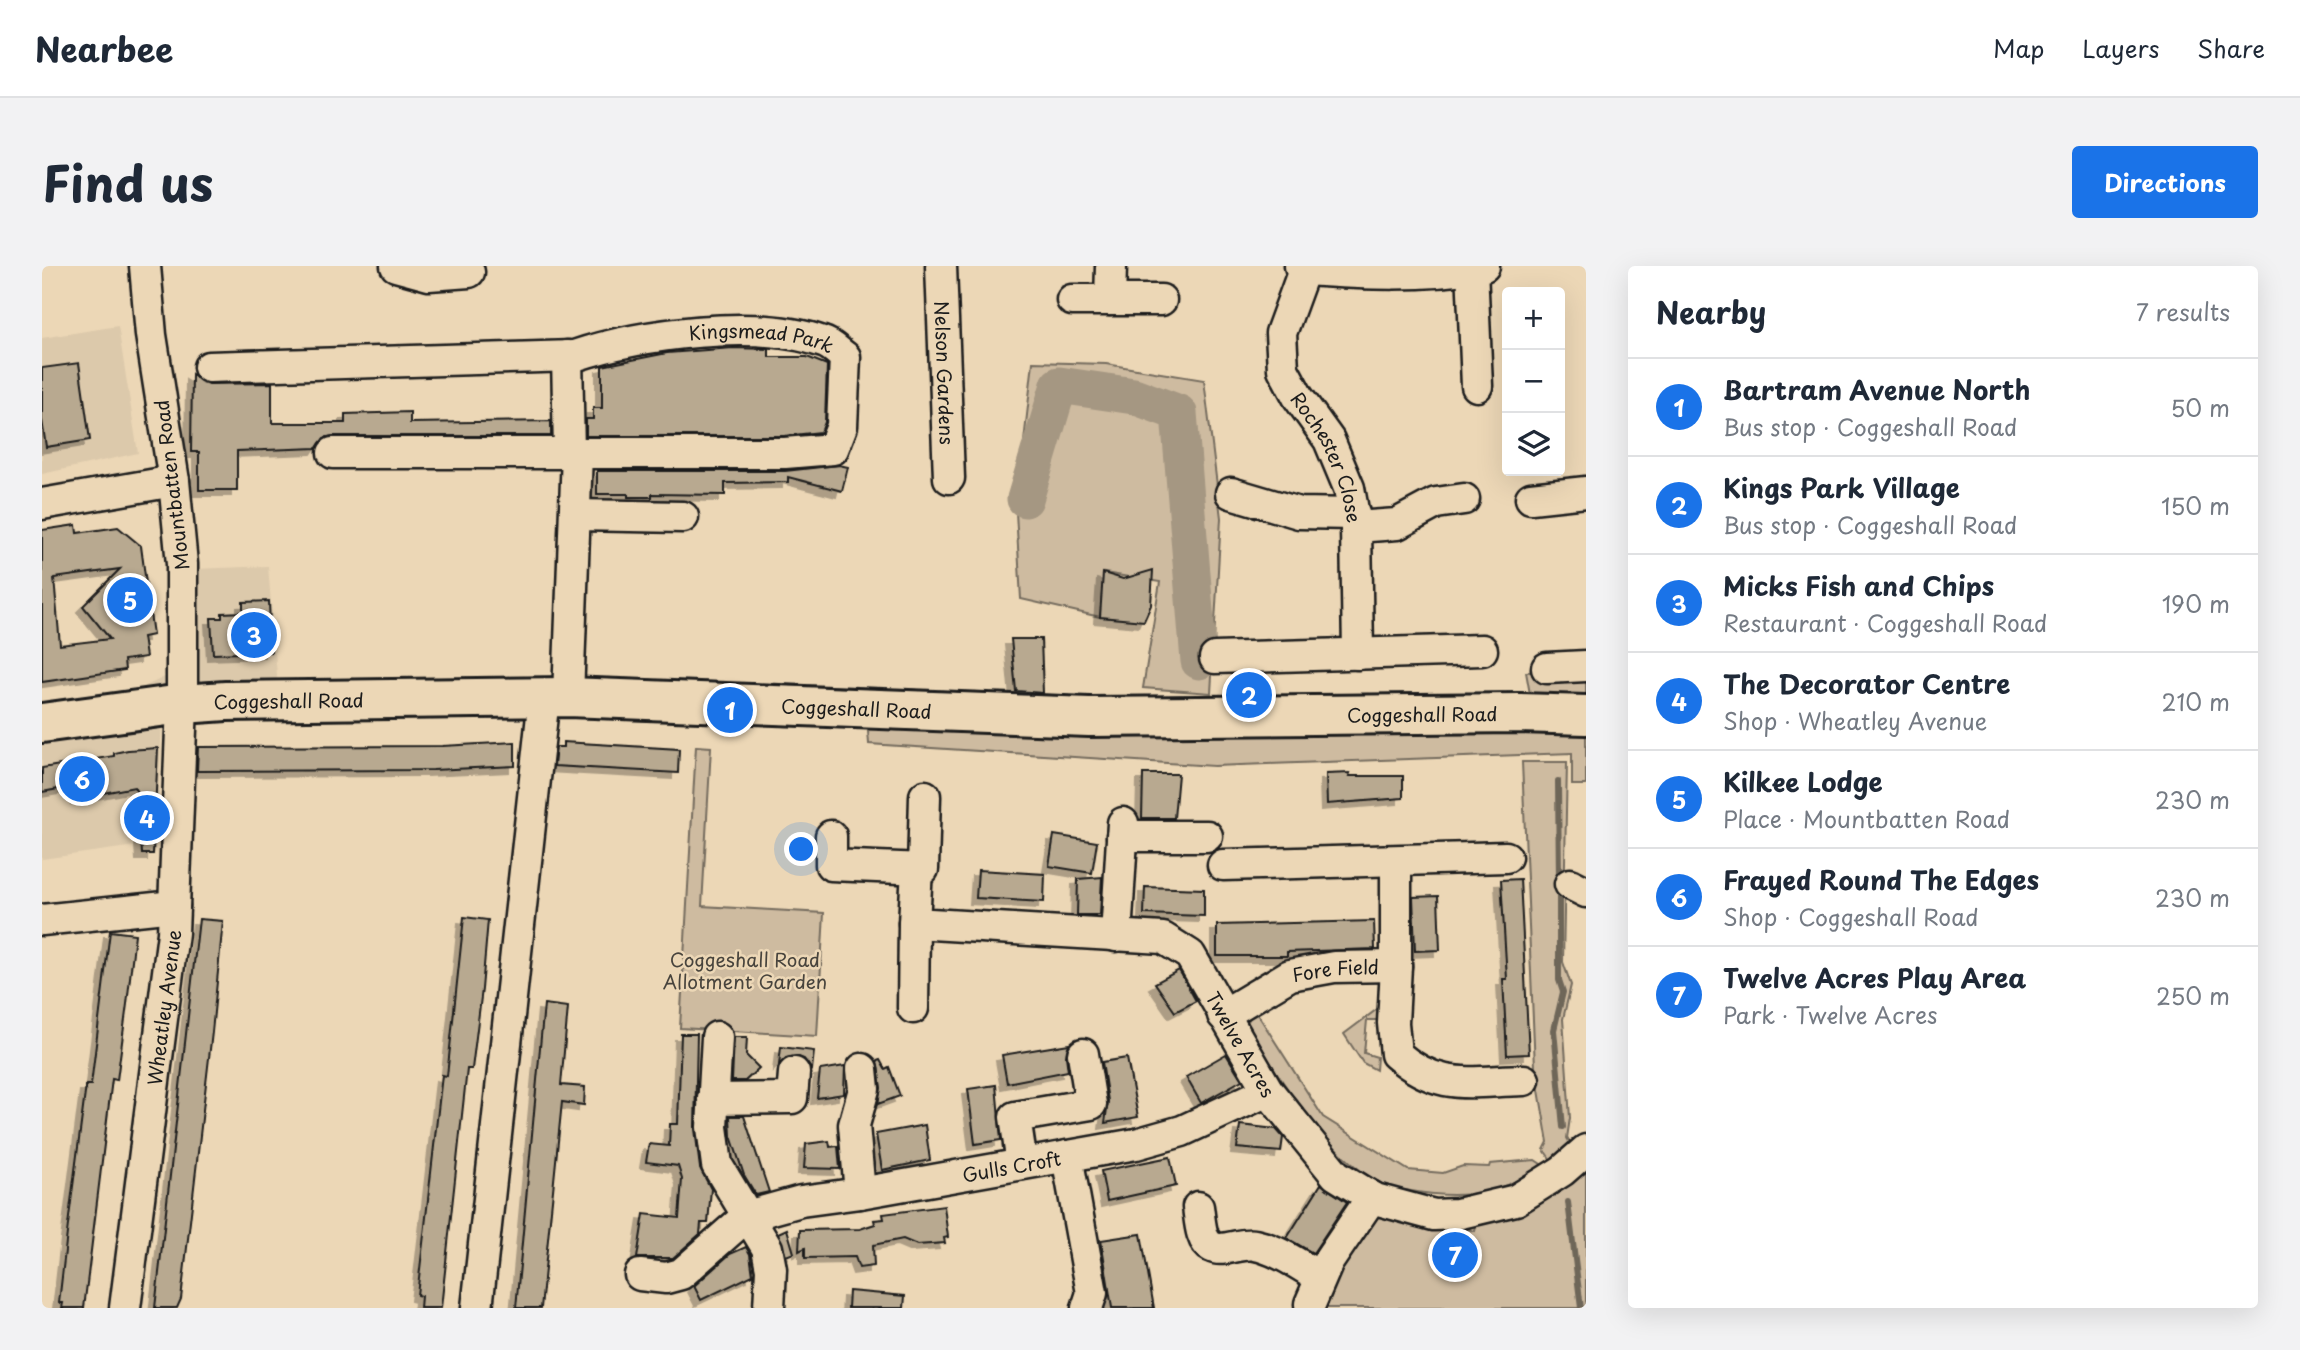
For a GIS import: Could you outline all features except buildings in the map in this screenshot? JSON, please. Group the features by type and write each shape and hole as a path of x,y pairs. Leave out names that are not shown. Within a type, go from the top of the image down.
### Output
{"main road":[{"name":"Coggeshall Road","path":"42,723 182,704 556,697 1089,718 1520,713 1586,715"}],"street":[{"name":"Mountbatten Road","path":"145,266 151,335 174,481 182,564 182,704"},
{"path":"396,266 429,275 469,272"},
{"name":"Nelson Gardens","path":"941,266 949,478"},
{"path":"1110,300 1111,266"},
{"path":"1302,268 1374,275 1444,273 1478,267 1477,386"},
{"name":"Rochester Close","path":"1302,268 1281,333 1283,369 1298,397 1329,440 1349,488 1355,521 1358,654"},
{"path":"1072,300 1161,300"},
{"name":"Kingsmead Park","path":"209,367 568,356 669,335 762,330 825,342 845,357 842,426 833,449 785,453 573,453"},
{"path":"477,1308 556,697 576,515 568,356"},
{"path":"332,453 573,453"},
{"path":"42,504 174,481"},
{"path":"1231,492 1299,513 1397,524 1436,503 1464,499"},
{"path":"1531,498 1586,492"},
{"path":"576,515 683,517"},
{"path":"1215,658 1482,650"},
{"path":"1547,668 1586,666"},
{"name":"Wheatley Avenue","path":"125,1308 174,906 182,704"},
{"path":"831,836 831,865 923,869 925,796"},
{"path":"1115,936 1122,829 1207,836"},
{"path":"1223,864 1396,862 1506,857"},
{"name":"Fore Field","path":"1223,1015 1290,975 1334,967 1396,966 1396,862"},
{"path":"913,1008 916,869"},
{"path":"42,920 174,906"},
{"name":"Twelve Acres","path":"914,923 1163,937 1190,955 1268,1091 1336,1175 1372,1197 1434,1215 1457,1214 1516,1200 1562,1171 1586,1150"},
{"path":"1396,966 1396,1054 1416,1072 1441,1081 1524,1080"},
{"path":"717,1037 712,1127 718,1165 767,1248 771,1269 769,1308"},
{"path":"1022,1164 1014,1116 1091,1104 1083,1054"},
{"path":"860,1193 854,1125 864,1089 862,1069"},
{"path":"713,1099 792,1098 794,1073"},
{"name":"Gulls Croft","path":"640,1275 666,1278 681,1273 747,1216 801,1200 860,1193 1136,1144 1182,1131 1268,1091"},
{"path":"1067,1156 1092,1293 1087,1308"},
{"path":"1198,1207 1204,1240 1210,1247 1254,1245 1285,1256 1315,1290 1347,1230 1372,1197"}],"shaded area":[{"path":"118,326 138,453 42,474 42,338"},
{"path":"268,566 280,712 162,718 157,843 42,859 42,701 68,702 135,691 169,675 169,570"}],"green space":[{"path":"1033,362 1106,364 1204,380 1221,518 1211,693 1143,688 1160,582 1104,573 1100,617 1021,599 1016,512"},
{"path":"1586,670 1586,698 1530,694 1526,672"},
{"path":"867,718 1586,727 1586,785 1572,785 1572,753 1214,766 869,744"},
{"name":"Coggeshall Road Allotment Garden","path":"696,746 711,747 702,906 824,913 817,1036 680,1028"},
{"path":"1522,762 1567,762 1563,962 1571,985 1563,1019 1570,1118 1567,1138 1586,1172 1586,1308 1318,1308 1373,1208 1475,1231 1476,1224 1567,1183 1544,1150 1548,1142 1535,1067"},
{"path":"1380,1007 1381,1020 1367,1020 1364,1053 1377,1057 1376,1070 1363,1063 1344,1034"},
{"path":"1255,1010 1323,1117 1408,1170 1443,1173 1463,1166 1489,1167 1490,1164 1535,1160 1544,1166 1496,1189 1464,1195 1430,1194 1380,1184 1340,1153 1288,1090 1246,1024"}],"waterway":[{"path":"1025,499 1059,385 1134,396 1179,413 1199,661"},
{"path":"1558,781 1559,883"},
{"path":"1559,891 1559,980 1563,992 1554,1030 1563,1127"},
{"path":"1568,1202 1581,1308"}],"place":[{"name":"Kilkee Lodge","path":"130,600"},
{"name":"Micks Fish and Chips","path":"254,635"},
{"name":"Kings Park Village","path":"1249,695"},
{"name":"Bartram Avenue North","path":"730,710"},
{"name":"Frayed Round The Edges","path":"82,779"},
{"name":"The Decorator Centre","path":"147,818"},
{"name":"Twelve Acres Play Area","path":"1455,1255"}]}
